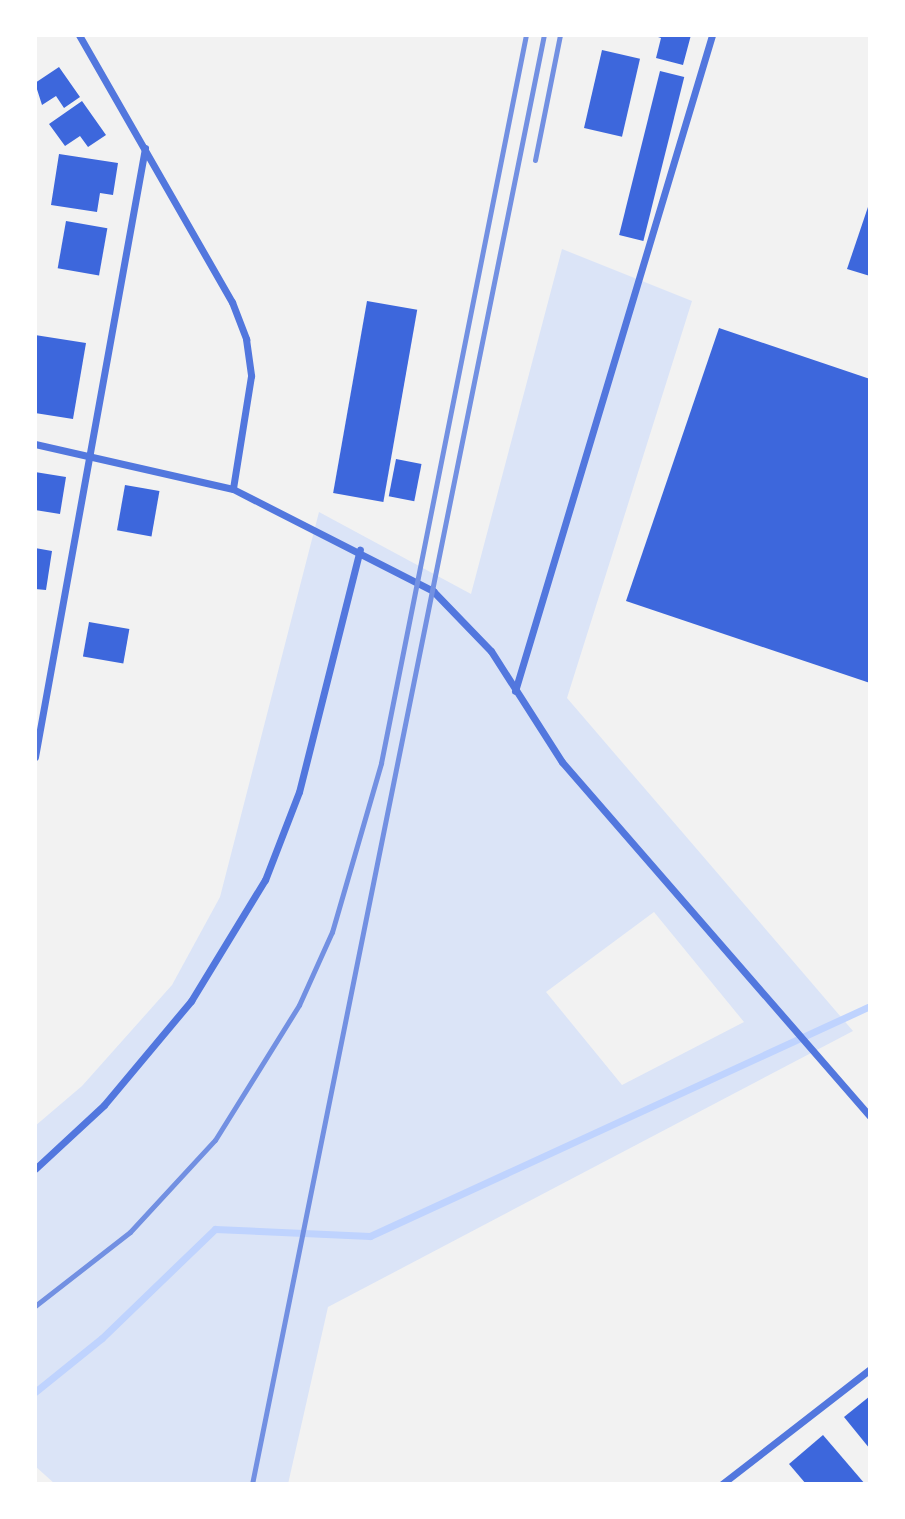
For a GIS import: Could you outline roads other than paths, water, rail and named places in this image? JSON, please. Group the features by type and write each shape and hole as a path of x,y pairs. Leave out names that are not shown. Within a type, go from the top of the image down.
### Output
{"street":[{"path":"79,35 145,148 246,339 251,376 233,489"},
{"path":"515,691 712,35"},
{"path":"35,757 145,148"},
{"path":"35,444 90,454 233,489 360,550 433,591 491,651 562,762 870,1116"},
{"path":"35,1169 104,1105 191,1001 265,880 299,792 360,550"},
{"path":"722,1484 870,1369"}],"waterway":[{"path":"35,1392 102,1338 215,1229 370,1236 870,1006"}],"railway":[{"path":"35,1306 130,1232 215,1140 299,1005 332,932 381,763 526,35"},
{"path":"252,1484 544,35"},
{"path":"535,160 560,35"}]}
